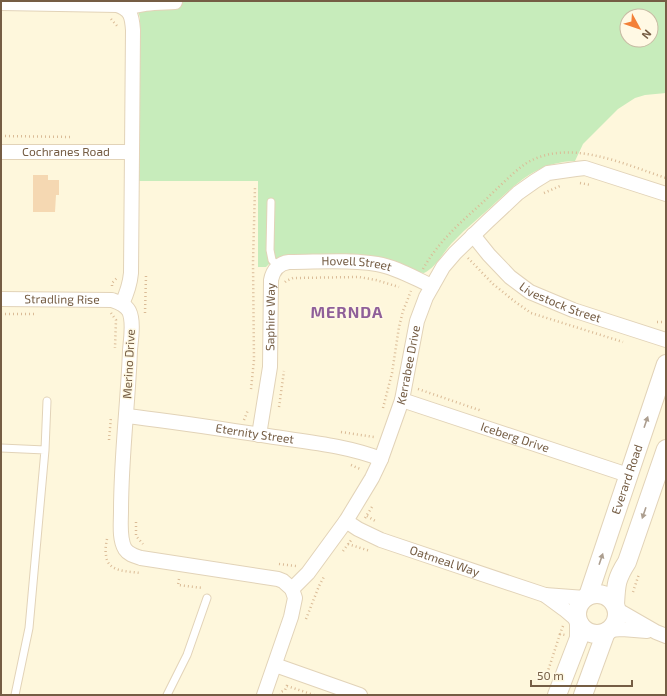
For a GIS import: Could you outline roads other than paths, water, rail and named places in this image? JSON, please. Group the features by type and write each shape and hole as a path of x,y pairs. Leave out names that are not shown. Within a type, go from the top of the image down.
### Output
{"street":[{"path":"126,9 142,4 175,2"},
{"path":"1,3 117,5 126,9 132,19 131,273 130,283 117,302"},
{"name":"Cochranes Road","path":"1,152 131,152"},
{"name":"Kerrabee Drive","path":"292,589 302,569 346,522 372,478 381,459 402,400 417,321 426,297 443,267 473,235 518,193 548,173 585,168 666,194"},
{"name":"Livestock Street","path":"473,235 489,255 510,277 530,292 573,310 666,340"},
{"name":"Hovell Street","path":"278,267 285,262 360,262 378,264 391,268 414,285 432,286"},
{"name":"Saphire Way","path":"260,435 270,367 272,275 278,267"},
{"name":"Stradling Rise","path":"1,299 117,302"},
{"name":"Merino Drive","path":"117,302 129,312 131,328 130,376 122,469 121,533 123,544 128,553 141,558 283,580 292,589"},
{"name":"Everard Road","path":"586,597 666,364"},
{"name":"Iceberg Drive","path":"402,400 628,475"},
{"name":"Eternity Street","path":"126,416 242,431 345,447 367,453 381,459"},
{"path":"583,695 607,631 616,620 616,587 620,573 627,562 660,486 666,449"},
{"name":"Oatmeal Way","path":"346,522 381,540 545,595 586,597"},
{"path":"264,695 294,606 295,598 292,589"},
{"path":"557,695 579,638 578,608 580,602 586,597 600,594 606,596 616,607 661,634"},
{"name":"Oatmeal Way","path":"545,595 578,621"},
{"path":"578,621 587,631 593,634 632,629 661,634"},
{"path":"275,666 360,695"}],"lane":[{"name":"Saphire Way","path":"271,202 270,250 272,260 278,267"},
{"path":"15,695 29,628 45,450 47,401"},
{"path":"1,448 45,450"},
{"path":"167,695 187,655 207,598"}],"district":[{"name":"MERNDA","path":"347,312"}]}
